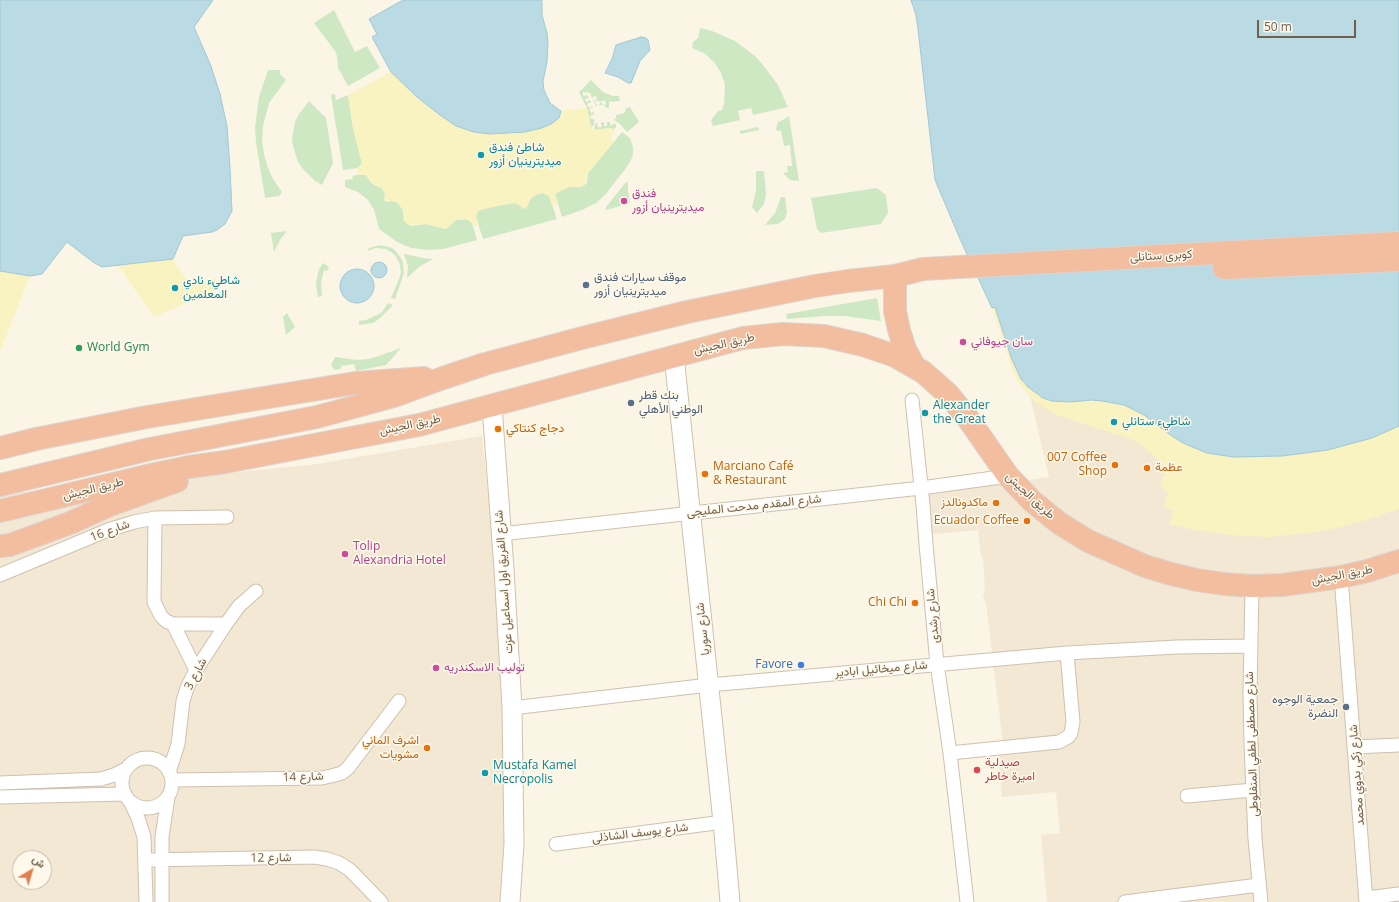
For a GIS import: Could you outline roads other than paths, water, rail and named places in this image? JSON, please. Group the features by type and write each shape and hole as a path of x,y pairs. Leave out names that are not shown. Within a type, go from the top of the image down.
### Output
{"highway":[{"name":"كوبرى ستانلى","path":"924,275 1399,243"},
{"name":"كوبرى ستانلى","path":"924,275 1399,260"},
{"path":"0,485 150,449 323,415 394,396 485,364 687,312 815,286 895,276 924,275"},
{"path":"895,276 895,311 899,330 905,349 914,366"},
{"name":"طريق الجيش","path":"0,511 189,467 225,462 419,425 743,338 784,334 824,336 863,345 895,356 914,366 948,394 969,420 1008,476 1032,501 1059,522 1088,541 1145,566 1170,574 1224,584 1252,586 1282,585 1341,577 1399,561"},
{"path":"0,448 147,416 355,383 443,378"},
{"path":"0,546 10,545 70,523 110,505 225,462"}],"street":[{"name":"شارع سوريا","path":"674,356 709,685 730,902"},
{"name":"شارع رشدى","path":"912,400 937,664 950,753 967,902"},
{"name":"شارع الفريق اول اسماعيل عزت","path":"492,406 512,708 514,844 510,902"},
{"name":"شارع المقدم مدحت المليجى","path":"501,534 921,488 1008,476"},
{"name":"شارع 16","path":"0,575 108,530 134,522 155,518 227,517"},
{"path":"155,518 154,602 156,610 160,616 173,624 226,624"},
{"name":"شارع زكي بدوي محمد","path":"1341,577 1366,900"},
{"name":"شارع مصطفى لطفي المنفلوطى","path":"1252,586 1250,708 1253,790 1261,902"},
{"name":"شارع 3","path":"171,776 178,744 183,701 187,688 196,670 226,624 239,606 256,591"},
{"path":"173,624 196,670"},
{"name":"شارع ميخائيل ابادير","path":"512,708 709,685 1067,652 1177,647 1251,646"},
{"path":"950,753 1059,742 1068,737 1073,728 1073,722 1067,652"},
{"name":"شارع 14","path":"171,776 322,778 335,776 348,768 399,701"},
{"path":"1354,747 1399,745"},
{"path":"0,783 101,779 126,769 132,763 140,759 148,758 157,760 164,765 171,776 172,789 168,797 164,816 162,902"},
{"path":"126,769 122,786 138,818 144,837 146,902"},
{"path":"1187,796 1253,790"},
{"path":"0,797 128,798 137,806 146,808 155,807 168,797"},
{"name":"شارع يوسف الشاذلى","path":"556,844 723,822"},
{"name":"شارع 12","path":"145,860 314,857 327,859 339,863 350,870 381,902"},
{"path":"1129,902 1196,898 1259,885"},
{"path":"1366,900 1399,894"}],"water":[{"path":"0,0 213,0 194,27 211,66 220,94 227,126 232,211 225,224 212,232 183,236 173,259 102,267 67,242 42,274 30,276 0,271"},
{"path":"403,0 542,0 542,15 547,33 548,44 547,62 543,81 544,90 550,103 561,111 559,118 542,128 525,132 489,134 474,132 456,126 440,115 417,97 391,72 372,37 377,34 369,19"},
{"path":"911,0 1399,0 1399,426 1372,438 1328,450 1282,456 1233,457 1207,453 1183,443 1144,415 1124,405 1091,400 1070,402 1052,401 1043,398 1028,387 1021,379 1012,360 995,307 992,308 935,180 918,29 916,15"},
{"path":"641,37 648,40 650,50 640,61 631,83 605,73 612,59 616,45"},
{"path":"376,262 382,262 387,267 385,276 382,278 376,278 371,273 371,267"},
{"path":"354,269 360,269 364,270 371,276 374,286 373,293 367,300 360,303 354,303 350,302 343,296 340,289 340,283 341,279 347,272"}],"place":[{"name":"شاطئ فندق ميديترينيان أزور","path":"481,155"},
{"name":"فندق ميديترينيان أزور","path":"624,201"},
{"name":"موقف سيارات فندق ميديترينيان أزور","path":"586,285"},
{"name":"شاطيء نادي المعلمين","path":"175,288"},
{"name":"سان جيوفاني","path":"963,342"},
{"name":"World Gym","path":"79,348"},
{"name":"بنك قطر الوطني الأهلي","path":"631,403"},
{"name":"Alexander the Great","path":"925,413"},
{"name":"شاطيء ستانلي","path":"1114,422"},
{"name":"دجاج كنتاكي","path":"498,429"},
{"name":"007 Coffee Shop","path":"1115,465"},
{"name":"عظمة","path":"1147,468"},
{"name":"Marciano Café & Restaurant","path":"705,474"},
{"name":"ماكدونالدز","path":"996,503"},
{"name":"Ecuador Coffee","path":"1027,521"},
{"name":"Tolip Alexandria Hotel","path":"345,554"},
{"name":"Chi Chi","path":"915,603"},
{"name":"Favore","path":"801,665"},
{"name":"توليب الاسكندريه","path":"436,668"},
{"name":"جمعية الوجوه النضرة","path":"1346,707"},
{"name":"اشرف الماني مشويات","path":"427,748"},
{"name":"صيدلية اميرة خاطر","path":"977,770"},
{"name":"Mustafa Kamel Necropolis","path":"485,773"}]}
